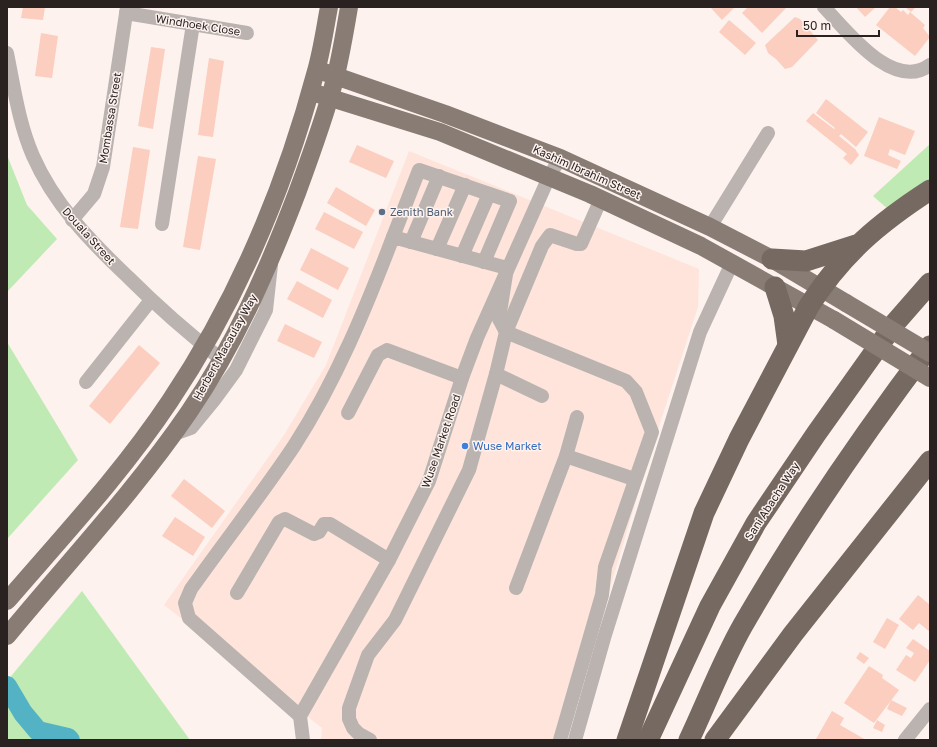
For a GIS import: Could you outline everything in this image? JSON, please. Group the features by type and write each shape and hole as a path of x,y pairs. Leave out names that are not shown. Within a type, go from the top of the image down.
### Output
{"highway":[{"path":"627,740 704,512 739,439 809,306 820,288 846,255 897,211 930,190"},
{"path":"772,259 806,261 858,244"},
{"name":"Sani Abacha Way","path":"648,740 710,606 756,523 816,434 895,324 930,283"},
{"path":"775,287 784,316 788,345"},
{"path":"689,740 742,626 808,519 880,412 930,346"},
{"path":"715,740 793,634 930,461"}],"main road":[{"name":"Herbert Macaulay Way","path":"7,601 134,452 170,401 205,346 232,296 260,233 286,165 316,70 329,7"},
{"name":"Herbert Macaulay Way","path":"7,636 174,434 222,359 250,305 271,258 309,161 336,76 349,7"},
{"name":"Kashim Ibrahim Street","path":"316,70 445,114 560,158 710,227 772,259 930,353"},
{"name":"Kashim Ibrahim Street","path":"310,91 440,132 550,176 601,199 701,246 834,320 930,378"}],"street":[{"path":"824,7 874,58 896,70 912,73 922,71 930,65"},
{"name":"Windhoek Close","path":"126,10 193,24 247,33"},
{"name":"Mombassa Street","path":"72,220 94,194 103,167 126,10"},
{"path":"162,224 193,24"},
{"name":"Douala Street","path":"7,54 24,130 33,156 47,184 72,220 151,300 222,359"},
{"path":"710,227 768,133"},
{"name":"Wuse Market Road","path":"300,716 389,560 429,481 462,378 477,338 507,268 560,158"},
{"path":"302,739 300,716 189,618 185,603 191,589 294,445 332,378 368,301 419,170 510,201 484,262"},
{"path":"411,242 439,176"},
{"path":"437,249 465,185"},
{"path":"462,256 489,194"},
{"path":"370,740 359,734 353,728 349,719 349,708 368,655 395,620 463,484 474,455 506,332 542,246 550,235 579,244 601,199"},
{"path":"393,237 507,268 499,320 506,332 626,381 636,392 652,432 634,479 605,567 602,595 560,740"},
{"path":"174,434 191,428 236,370 266,310 269,293 271,258"},
{"path":"575,740 604,638 685,376 700,332 732,263"},
{"path":"86,382 151,300"},
{"path":"348,412 378,355 382,351 387,350 462,378"},
{"path":"496,374 542,396"},
{"path":"516,588 566,456 577,417"},
{"path":"566,456 634,479"},
{"path":"236,594 279,522 285,519 314,534 319,532 324,524 330,524 389,560"},
{"path":"905,740 930,709"}],"shaded area":[{"name":"Wuse Market","path":"409,151 699,269 698,307 649,457 565,740 321,740 322,728 164,605 284,435 326,365"}],"green space":[{"path":"930,144 930,183 889,210 873,196"},
{"path":"7,155 27,205 57,239 7,292"},
{"path":"7,342 78,460 7,539"},
{"path":"82,591 190,740 7,740 7,681"}],"building":[{"path":"23,7 45,7 43,20 21,18"},
{"path":"710,7 735,7 722,20"},
{"path":"748,7 787,7 762,33 742,13"},
{"path":"856,7 876,7 865,17"},
{"path":"890,7 895,7 901,12 903,10 908,15 910,12 925,25 923,28 930,37 915,56 876,25"},
{"path":"905,7 916,7 911,12"},
{"path":"795,17 800,19 818,40 792,67 785,69 768,53 765,45"},
{"path":"729,20 756,43 745,55 719,32"},
{"path":"41,33 58,36 52,78 35,76"},
{"path":"151,47 165,49 153,129 138,126"},
{"path":"209,58 224,61 213,137 198,135"},
{"path":"826,99 868,132 856,147 841,134 839,136 855,149 859,155 851,165 843,158 847,154 806,121 813,113 834,129 835,128 816,113"},
{"path":"879,117 915,131 905,155 890,149 888,155 901,161 897,169 864,156"},
{"path":"357,145 394,161 386,178 349,162"},
{"path":"133,147 150,150 138,229 120,227"},
{"path":"198,156 216,159 200,250 183,247"},
{"path":"336,187 375,210 366,226 327,203"},
{"path":"324,212 363,232 354,249 315,229"},
{"path":"311,248 349,268 338,290 300,270"},
{"path":"297,281 332,300 323,318 287,299"},
{"path":"285,324 322,342 314,358 277,341"},
{"path":"139,345 160,363 110,424 89,406"},
{"path":"184,479 225,511 212,528 171,496"},
{"path":"175,517 205,537 193,556 162,536"},
{"path":"918,595 930,605 930,632 919,623 913,630 899,619"},
{"path":"887,618 899,625 885,649 873,642"},
{"path":"913,639 930,651 930,660 915,682 896,670 906,655 911,658 914,653 906,648"},
{"path":"860,652 869,658 864,664 856,658"},
{"path":"869,666 883,675 882,678 899,690 874,723 844,703"},
{"path":"891,700 907,708 902,716 887,709"},
{"path":"832,711 844,718 840,725 866,740 816,739"},
{"path":"877,720 885,725 882,732 873,728"}],"waterway":[{"path":"7,686 23,713 38,731 68,738 70,740"}],"place":[{"name":"Zenith Bank","path":"382,212"},
{"name":"Wuse Market","path":"465,446"}]}
